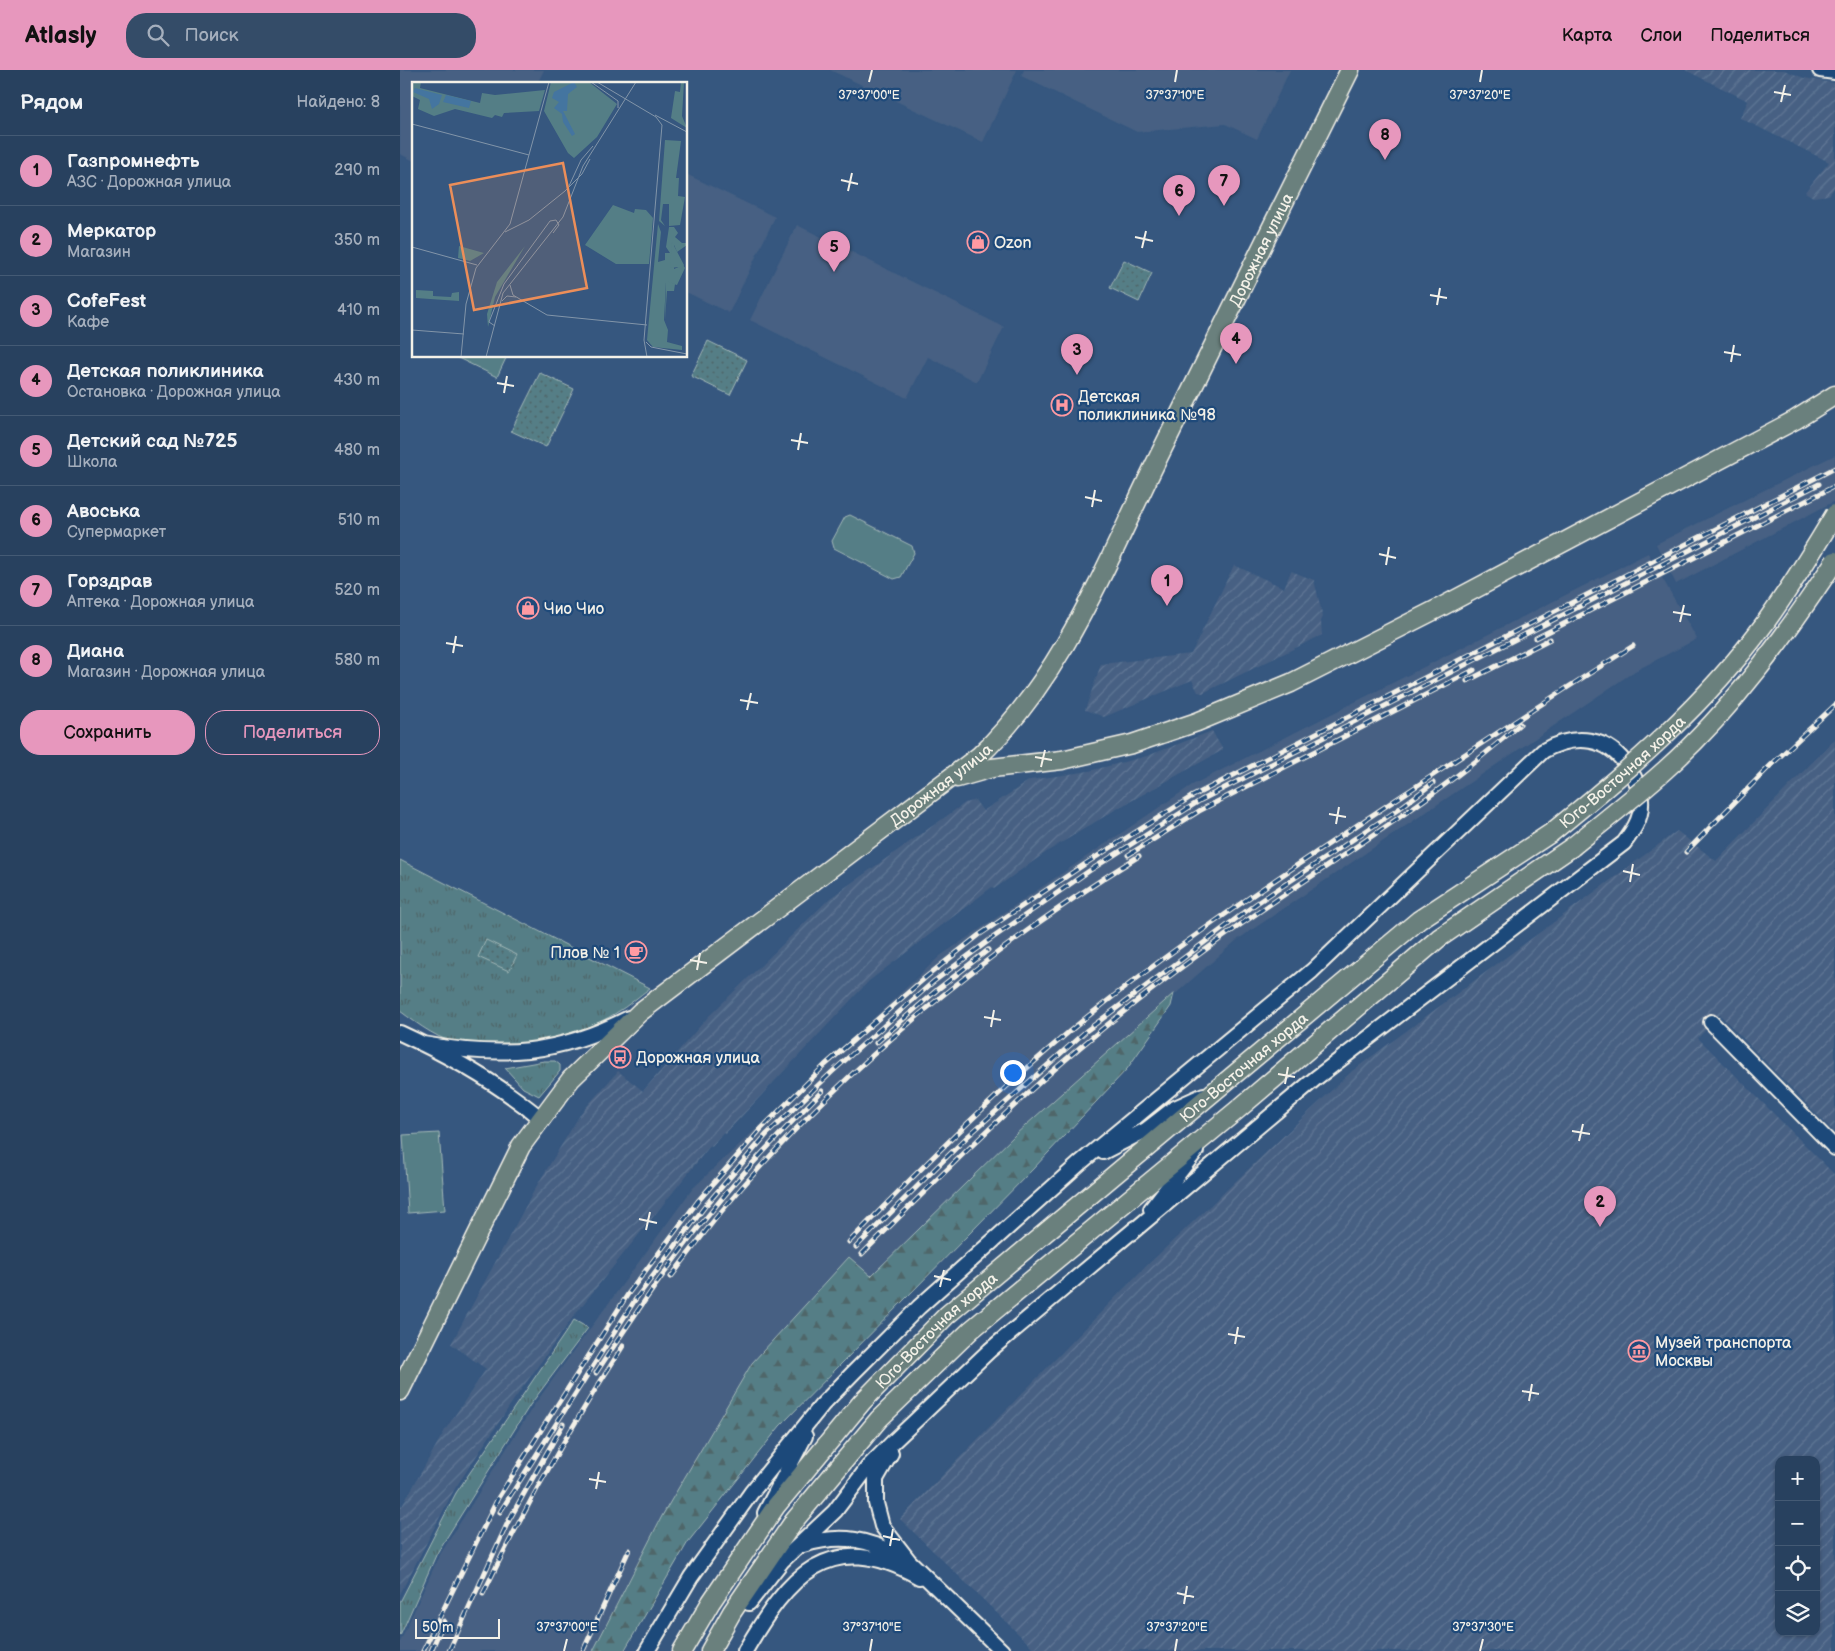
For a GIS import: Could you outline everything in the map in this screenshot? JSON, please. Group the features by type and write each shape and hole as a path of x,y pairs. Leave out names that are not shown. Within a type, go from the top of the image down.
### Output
{"main road":[{"name":"Дорожная улица","path":"400,1391 492,1201 521,1146 540,1118 587,1061 640,1012 979,756 1000,736 1038,687 1068,639 1350,70"},
{"path":"1795,420 1835,384"},
{"path":"943,784 969,773 1062,760 1132,744 1197,722 1292,682 1441,607 1795,420 1835,395"},
{"name":"Юго-Восточная хорда","path":"682,1651 710,1602 776,1506 862,1402 947,1315 1419,920 1551,834 1604,791 1682,717 1728,668 1764,624 1835,514"},
{"name":"Юго-Восточная хорда","path":"710,1651 732,1612 794,1521 879,1419 970,1330 1236,1111 1439,938 1572,847 1666,769 1750,680 1784,637 1835,561"},
{"path":"1000,736 998,749 1004,758 1018,765"},
{"path":"979,756 994,764 1018,765"}],"street":[{"path":"1820,70 1835,72"},
{"path":"647,1651 691,1577 745,1500 822,1405 919,1307 1080,1163 1312,971 1543,751 1566,740 1579,740 1600,744 1621,756 1636,780 1642,804 1639,818 1624,843 1316,1078 990,1350 869,1466 835,1512 782,1561 759,1588 716,1651"},
{"path":"423,1044 491,1053 548,1048 585,1038 640,1012"},
{"path":"1711,1022 1835,1148"},
{"path":"400,1033 504,1089 540,1118"},
{"path":"1080,1163 1146,1130 1173,1109 1216,1090"},
{"path":"1131,1233 1191,1156 1236,1111"},
{"path":"749,1545 781,1480 822,1405"},
{"path":"911,1426 885,1460 876,1479 876,1503 882,1526 909,1561 1002,1651"},
{"path":"800,1546 823,1539 866,1541 885,1548 909,1561"},
{"path":"745,1651 765,1617 789,1585 812,1568 832,1560 852,1557 873,1558 896,1565 942,1593"}],"shaded area":[{"path":"400,70 544,70 538,82 412,82 412,160 400,154"},
{"path":"830,70 1017,70 983,142"},
{"path":"1024,70 1290,70 1257,139 1225,124 1137,132 1021,76"},
{"path":"1685,70 1784,70 1804,78 1835,83 1835,187 1829,195 1813,197 1805,192 1829,162 1740,118 1748,101"},
{"path":"688,175 775,217 729,313 688,293"},
{"path":"797,225 1004,327 977,382 928,357 907,398 750,320"},
{"path":"1835,455 1835,501 1676,584 1656,544"},
{"path":"1648,553 1697,639 1635,671 1237,940 1016,1134 871,1277 849,1257 662,1516 593,1651 400,1651 400,1642 439,1556 534,1405 693,1188 940,956 1192,785"},
{"path":"1234,565 1284,588 1291,571 1314,580 1323,617 1321,621 1322,635 1203,693 1198,692 1192,680 1104,717 1085,710 1101,664 1191,654"},
{"path":"1212,731 1223,750 1115,810 1048,851 994,889 992,887 869,981 725,1134 723,1133 712,1147 710,1146 576,1313 513,1401 454,1490 400,1594 400,1505 402,1506 445,1430 486,1369 451,1344 536,1187 581,1113 618,1071 643,1091 708,1017 830,898 965,803 975,800 983,811 1030,780 1089,771 1147,756"},
{"path":"1835,739 1835,1133 1720,1015 1698,1038 1835,1175 1835,1651 1036,1651 900,1519 1141,1271 1352,1071 1677,831 1716,861"}],"green space":[{"path":"1124,260 1152,273 1139,302 1110,288"},
{"path":"708,341 747,360 730,395 691,376"},
{"path":"458,358 506,358 497,377"},
{"path":"540,373 574,389 546,447 511,431"},
{"path":"850,515 912,546 914,553 901,577 894,579 834,548 832,541 845,517"},
{"path":"400,860 650,988 601,1021 583,1029 542,1041 500,1047 481,1047 455,1043 438,1036 400,1011"},
{"path":"486,940 517,955 509,971 478,957"},
{"path":"1174,993 1171,1006 1127,1069 1033,1169 780,1426 688,1542 624,1651 593,1651 662,1516 752,1363 849,1257 871,1276 1016,1134"},
{"path":"544,1061 555,1061 560,1065 560,1071 539,1096 523,1088 505,1068"},
{"path":"439,1133 445,1210 408,1213 403,1135"},
{"path":"574,1320 588,1328 530,1405 437,1553 400,1636 400,1602 456,1493"}],"railway":[{"path":"423,1651 498,1498 628,1294 698,1201 761,1129 825,1065 926,977 979,935 1085,864 1191,797 1835,468"},
{"path":"500,1512 635,1300 706,1205 767,1134 832,1072 933,982 1089,871 1201,800 1819,484"},
{"path":"1536,638 1835,486"},
{"path":"1467,681 1550,639"},
{"path":"849,1242 994,1098 1055,1043 1126,986 1206,928 1370,816 1633,646"},
{"path":"1128,855 1199,811 1474,670"},
{"path":"1686,852 1771,765 1835,705"},
{"path":"862,1254 994,1125 1039,1083 1106,1026 1152,989 1223,937 1412,809 1485,754 1520,724"},
{"path":"856,1247 967,1137 1086,1031 1257,903 1396,811 1433,783"},
{"path":"671,1277 720,1213 765,1162 863,1064 969,974 1081,893 1139,856"},
{"path":"876,1043 938,989 988,950"},
{"path":"596,1373 651,1291 695,1231 751,1165 822,1091"},
{"path":"483,1594 549,1468 623,1346"},
{"path":"449,1651 508,1522 563,1424"},
{"path":"583,1651 629,1550"},
{"path":"431,1651 444,1621"}],"place":[{"name":"Диана","path":"1385,160"},
{"name":"Горздрав","path":"1224,206"},
{"name":"Авоська","path":"1179,216"},
{"name":"Ozon","path":"978,242"},
{"name":"Детский сад №725","path":"834,272"},
{"name":"Детская поликлиника","path":"1236,364"},
{"name":"CofeFest","path":"1077,375"},
{"name":"Детская поликлиника №98","path":"1062,405"},
{"name":"Газпромнефть","path":"1167,606"},
{"name":"Чио Чио","path":"528,608"},
{"name":"Плов № 1","path":"636,952"},
{"name":"Дорожная улица","path":"620,1057"},
{"name":"Меркатор","path":"1600,1227"},
{"name":"Музей транспорта Москвы","path":"1639,1351"}]}
